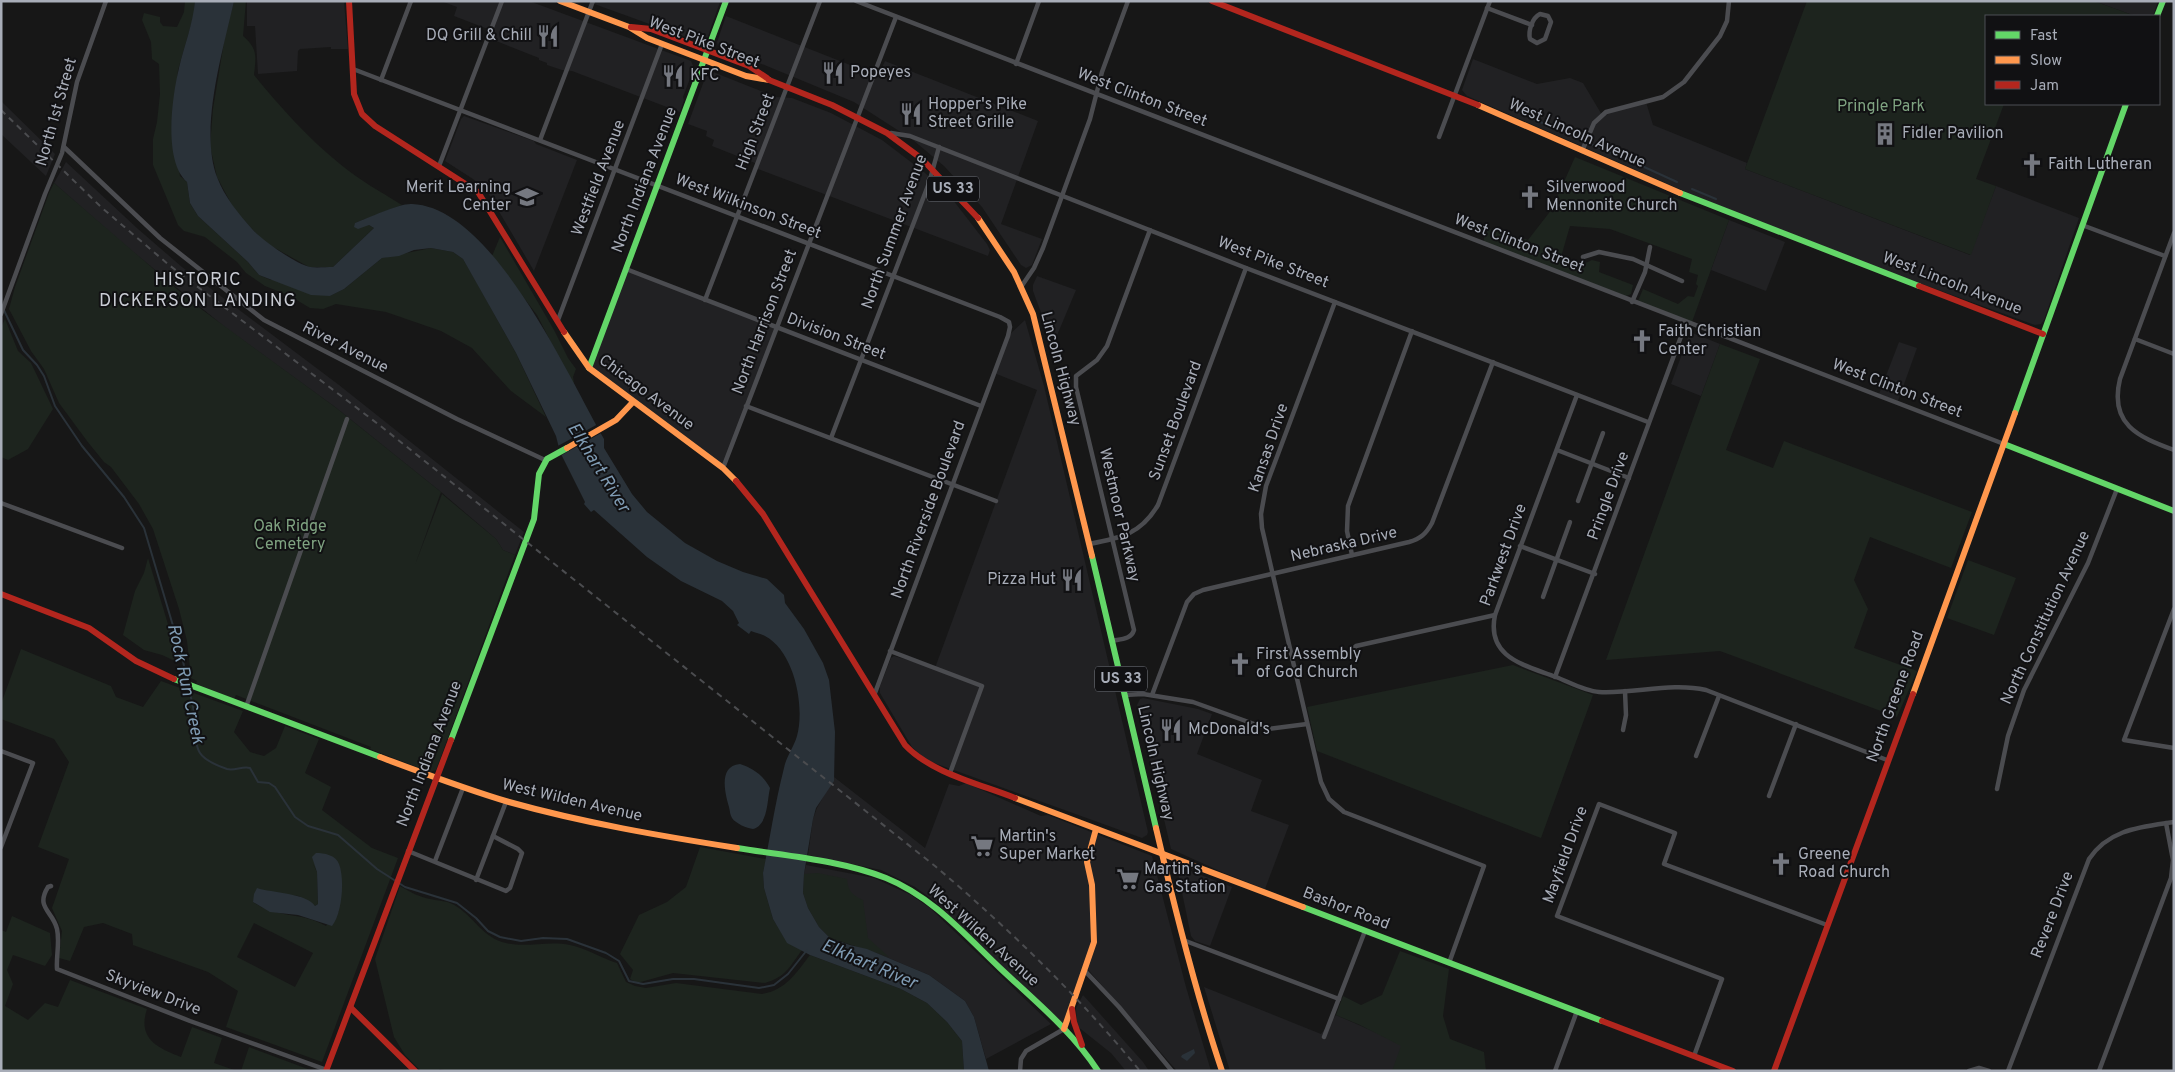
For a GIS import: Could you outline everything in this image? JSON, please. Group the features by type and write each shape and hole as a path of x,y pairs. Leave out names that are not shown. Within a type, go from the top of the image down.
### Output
{"main road":[{"name":"Chicago Avenue","path":"349,1 354,94 357,105 368,120 469,185 485,202 589,368 734,477 754,500 910,751 924,762 950,773"},
{"name":"West Pike Street","path":"560,1 629,27 647,38 662,44 746,76 772,81 858,116"},
{"name":"North Indiana Avenue","path":"589,368 726,1"},
{"name":"West Lincoln Avenue","path":"1212,1 1455,95 1582,151 1740,217 2043,334"},
{"path":"2157,15 2163,1"},
{"name":"West Pike Street","path":"629,27 651,29 708,50 749,66 772,81"},
{"name":"North Greene Road","path":"1774,1071 2004,444 2126,105"},
{"name":"US 33","path":"858,116 887,133 932,169 961,196 997,243 1021,287"},
{"name":"Lincoln Highway","path":"1021,287 1040,337 1182,939 1200,1005 1222,1071"},
{"path":"545,460 620,417 633,402"},
{"name":"West Clinton Street","path":"2004,444 2174,511"},
{"name":"North Indiana Avenue","path":"326,1070 351,1008 394,887 534,518 537,479 545,460"},
{"name":"West Wilden Avenue","path":"1,594 89,628 147,668 178,681 463,788 506,802 575,819 878,874 912,891 945,917 1085,1050 1098,1071"},
{"name":"Bashor Road","path":"950,773 1733,1071"},
{"path":"1064,1029 1085,971 1095,935 1092,885 1087,862 1096,829"},
{"path":"1072,1007 1074,1022 1085,1050"},
{"path":"351,1008 415,1071"}],"street":[{"name":"North 1st Street","path":"1,314 64,147 77,82 106,1"},
{"path":"381,80 411,1"},
{"path":"439,166 502,1"},
{"path":"540,140 593,1"},
{"name":"High Street","path":"705,300 820,1"},
{"name":"West Clinton Street","path":"856,1 1686,323 2004,444"},
{"path":"1016,64 1040,1"},
{"path":"1021,287 1038,261 1090,119 1102,72 1128,1"},
{"path":"1439,137 1490,1"},
{"path":"1582,151 1594,123 1606,112 1663,97 1684,82 1720,36 1727,21 1729,1"},
{"path":"1487,8 1532,25"},
{"path":"1540,14 1549,17 1551,25 1543,42 1537,43 1530,39 1529,33 1532,25 1534,18 1540,14"},
{"name":"North Harrison Street","path":"723,468 896,17"},
{"name":"Westfield Avenue","path":"558,320 662,44"},
{"name":"West Wilkinson Street","path":"353,69 1005,319 1010,324 1008,336"},
{"name":"West Pike Street","path":"887,133 910,136 939,147 1246,268 1648,422"},
{"name":"River Avenue","path":"64,147 160,238 264,320 449,415 545,460"},
{"name":"North Summer Avenue","path":"831,438 893,276 939,147"},
{"path":"2082,225 2165,256"},
{"name":"Westmoor Parkway","path":"1111,641 1128,638 1134,630 1075,379 1078,374 1097,360 1107,346 1150,230"},
{"path":"2174,233 2118,388 2118,406 2123,419 2140,436 2174,450"},
{"path":"1632,302 1647,264 1650,247"},
{"path":"1583,257 1603,252 1633,259 1682,281"},
{"name":"Sunset Boulevard","path":"1089,544 1127,534 1143,526 1158,505 1246,268"},
{"name":"Division Street","path":"626,269 981,406"},
{"name":"Kansas Drive","path":"1335,302 1266,486 1261,514 1262,528 1321,782 1329,799 1344,812 1484,866 1449,963"},
{"name":"Pringle Drive","path":"1556,677 1648,422 1686,323"},
{"path":"1352,555 1347,530 1349,500 1412,331"},
{"name":"North Riverside Boulevard","path":"875,693 1008,336"},
{"path":"2135,339 2174,354"},
{"name":"Nebraska Drive","path":"1152,695 1187,602 1194,594 1203,590 1409,542 1422,537 1432,523 1493,362"},
{"name":"Parkwest Drive","path":"1577,395 1495,614 1494,628 1496,639 1505,655 1518,662 1598,692 1694,688 1796,724 1888,760"},
{"path":"746,406 996,501"},
{"path":"246,707 347,419"},
{"path":"1578,501 1603,433"},
{"path":"1556,450 1629,478"},
{"name":"North Constitution Avenue","path":"1997,789 2010,730 2024,690 2088,563 2117,488"},
{"path":"1,503 122,548"},
{"path":"1543,597 1570,522"},
{"path":"1520,546 1594,574"},
{"path":"2174,609 2124,740 2174,748"},
{"path":"1346,656 1356,646 1495,614"},
{"path":"890,651 982,686 950,773"},
{"path":"1623,730 1626,715 1625,691"},
{"path":"1124,695 1134,693 1152,695 1204,705 1268,730 1307,724"},
{"path":"1696,756 1719,696"},
{"path":"1769,796 1796,724"},
{"path":"1,751 33,763 1,847"},
{"path":"435,862 463,788"},
{"path":"476,880 506,802"},
{"name":"Mayfield Drive","path":"1694,1056 1722,979 1557,916 1599,804 1675,833 1664,864 1826,925"},
{"name":"Revere Drive","path":"2008,1071 2089,859 2100,844 2114,835 2129,829 2174,822"},
{"path":"2099,1071 2171,878 2173,860 2166,823"},
{"path":"408,850 506,891 510,888 522,858 522,853 493,836"},
{"name":"Skyview Drive","path":"51,886 48,887 43,900 44,908 57,929 57,969 190,1021 326,1070"},
{"path":"1324,1037 1365,931"},
{"path":"1182,939 1339,999"},
{"path":"1085,971 1119,1007 1172,1071"},
{"path":"1555,1071 1577,1011"},
{"path":"1020,1071 1021,1059 1026,1051 1064,1029"},
{"path":"1969,1071 1976,1068 1990,1071"}],"shaded area":[{"path":"247,1 344,1 348,49 331,49 331,47 300,49 298,51 297,71 258,74 255,26 247,26"},
{"path":"441,1 529,1 691,61 694,68 683,97 684,100 680,112 572,71 547,65 547,63 539,60 539,58 491,39 493,31 454,16 457,7"},
{"path":"586,1 720,2 707,39 702,43"},
{"path":"2094,1 2158,1 2153,15 2132,15"},
{"path":"726,16 878,76 885,61 1038,121 1001,224 1042,239 1032,265 1026,268 1021,265 982,207 944,166 913,140 854,102 718,46 717,42"},
{"path":"1473,59 1537,84 1570,78 1583,83 1602,115 1646,102 1653,125 1747,163 1745,169 1970,255 1996,186 2079,218 2044,320 2041,324 2035,325 1900,276 1700,198 1467,96 1462,90"},
{"path":"708,70 776,97 792,98 831,113 882,140 924,172 953,200 987,244 990,250 988,256 758,169 755,163 712,146 714,140 706,136 707,131 688,124"},
{"path":"1,101 55,154 46,176 1,134"},
{"name":"Merit Learning Center","path":"464,116 534,141 536,144 577,160 534,271 487,191 473,179 445,161 461,119"},
{"path":"66,162 182,267 339,385 524,532 515,555 503,550 496,539 441,492 335,407 226,328 121,242 54,183"},
{"path":"1729,220 1785,242 1766,291 1711,270"},
{"path":"626,269 777,327 722,467 589,368"},
{"path":"1037,276 1076,290 1053,345 1033,291 1033,285"},
{"path":"1025,320 1044,386 1148,832 1142,838 926,760 912,747 880,693 880,686 891,658 894,656 935,668 1037,390 994,373 1008,336"},
{"path":"1690,332 1720,344 1701,396 1671,384"},
{"path":"1899,342 1917,348 1898,401 1879,394"},
{"path":"1140,699 1198,709 1212,714 1197,754 1262,780 1251,811 1289,825 1265,889 1171,849 1137,705"},
{"path":"834,777 925,848 949,784 959,786 966,783 1041,816 1048,815 1152,856 1186,987 1211,1071 1177,1071 1084,965 1064,1027 955,920 915,887 881,870 808,855 813,819"},
{"path":"806,865 874,878 911,895 930,908 1051,1024 986,1059 974,1017 965,1001 929,975 867,949 804,874"},
{"path":"1183,868 1232,887 1210,946 1195,941 1191,936 1178,873 1178,870"},
{"path":"1204,987 1321,1034 1336,1015 1464,1071 1230,1071"},
{"path":"1083,995 1149,1071 1126,1071 1111,1053 1077,1026 1076,1008"}],"green space":[{"path":"185,1 195,1 194,15 178,70 172,126 180,176 187,182 190,203 198,216 248,262 259,275 330,296 344,289 382,258 431,248 453,252 463,259 473,276 516,353 546,417 511,391 472,348 441,331 386,312 336,304 323,309 310,308 290,296 265,286 246,273 237,262 205,237 184,231 178,225 153,165 153,139 160,94 159,64 152,59 151,42 142,20 144,13 160,17 160,22 163,26 177,27 184,12"},
{"path":"234,1 246,1 243,36 254,49 254,75 295,122 328,154 370,186 402,205 355,223 369,225 374,228 333,267 309,267 264,242 234,209 217,177 210,146 213,109 225,36"},
{"name":"Pringle Park","path":"1807,1 2094,1 2132,15 1985,15 1985,105 2004,105 1976,179 1996,186 1971,255 1745,169"},
{"path":"1575,157 1729,220 1692,322 1638,301 1643,289 1678,304 1688,296 1694,297 1698,286 1696,284 1698,275 1689,272 1692,259 1610,229 1570,226 1561,257 1567,263 1577,267 1592,260 1600,262 1599,272 1633,285 1631,294 1626,296 1484,242 1484,234 1489,229 1528,240 1552,209"},
{"name":"Oak Ridge Cemetery","path":"54,183 193,303 335,407 441,492 415,565 442,494 496,539 503,550 515,555 436,770 430,772 236,695 234,699 199,685 196,683 197,681 191,678 187,641 179,609 153,529 139,504 111,467 104,462 87,441 59,403 44,369 31,351 9,309 15,287"},
{"path":"500,237 576,369 573,377 575,389 537,315 492,256"},
{"path":"5,319 18,351 31,363 53,409 28,449 8,460 1,457 1,328"},
{"path":"1720,344 1760,359 1726,450 1773,468 1784,441 1972,512 1951,568 1870,537 1854,580 1868,609 1854,648 1917,671 1897,717 1720,651 1606,660"},
{"path":"148,558 177,654 177,662 144,650 123,635 135,591 144,573"},
{"path":"1968,560 2016,578 1994,635 1947,618"},
{"path":"21,649 111,686 116,697 143,707 161,681 243,711 234,732 250,752 264,756 276,748 285,726 319,739 305,773 331,787 322,810 372,848 398,858 322,1062 226,1027 238,991 208,972 133,945 132,934 103,923 84,927 70,961 59,958 62,931 52,908 69,859 38,847 69,762 54,739 1,719 1,704","holes":["313,864 339,911 326,926 307,918 271,911 253,902 257,889 299,896 315,906 318,904 317,872","254,923 313,953 295,987 237,957"]},
{"path":"1513,665 1593,695 1541,838 1317,751 1307,707"},
{"path":"700,847 766,859 763,873 764,888 773,919 787,942 802,950 787,970 778,978 765,983 673,973 637,983 630,979 633,970 620,954 639,915 667,902 686,887"},
{"path":"818,873 847,879 851,892 863,900 868,938 889,957 830,938 819,927 808,908 803,893 804,874"},
{"path":"400,886 421,897 450,903 464,912 494,939 519,945 553,943 576,946 617,963 626,982 646,988 676,983 762,994 784,985 810,955 901,989 927,1003 947,1022 962,1041 964,1071 447,1071 440,1069 438,1071 421,1071 405,1055 394,1037 375,959"},
{"path":"12,916 50,933 52,955 45,966 13,955 7,970 13,984 5,1006 28,1020 45,1003 58,1007 70,980 147,1009 145,1028 147,1035 157,1046 181,1057 192,1027 222,1038 214,1063 237,1071 1,1071 1,930 6,932"},
{"path":"1400,951 1449,969 1443,1016 1450,1039 1484,1052 1486,1071 1392,1071 1401,1046 1336,1015 1343,996 1361,1005 1382,995"},
{"path":"249,1047 313,1071 241,1071"}],"water":[{"name":"Elkhart River","path":"195,1 234,1 215,90 212,113 212,158 217,177 224,192 253,230 280,252 297,262 310,267 333,267 374,228 369,225 358,229 354,227 355,223 407,204 442,212 471,233 499,263 525,299 549,338 604,439 604,448 632,494 647,512 685,543 717,561 743,572 767,579 784,595 785,603 804,629 823,663 829,680 835,732 834,781 816,808 804,874 803,893 808,908 819,927 830,938 867,949 929,975 965,1001 974,1017 989,1071 964,1071 962,1041 947,1022 927,1003 901,989 810,955 787,943 773,919 764,888 763,873 785,764 797,736 799,724 800,710 795,681 784,654 765,636 751,631 749,634 737,625 739,623 733,611 722,601 681,581 647,557 594,510 591,512 584,504 585,502 560,452 556,436 516,353 463,259 453,252 431,248 414,250 399,256 382,258 344,289 330,296 311,295 259,275 248,262 198,216 190,203 187,182 179,172 175,159 171,128 176,80"},
{"path":"740,764 758,773 770,788 762,823 753,829 739,824 732,818 726,795 725,781 728,770"},
{"path":"316,853 326,854 335,858 341,870 342,896 338,913 332,926 298,915 270,912 253,902 257,888 305,898 315,906 318,904 317,872 312,857"},
{"path":"1194,1049 1195,1053 1187,1061 1181,1057 1182,1055"}],"pier":[{"path":"598,424 603,432 560,456 556,447"}],"waterway":[{"path":"1531,118 1575,137"},
{"path":"1593,145 1629,160"},
{"path":"1642,166 1677,182"},
{"path":"1692,189 1716,199"},
{"name":"Rock Run Creek","path":"1,304 23,350 44,376 55,406 82,446 124,497 144,528 182,656 187,681"},
{"name":"Rock Run Creek","path":"188,686 194,712 197,746 203,757 227,769 250,768 258,782 269,783 275,787 295,817 308,826 338,835 377,869 405,887 457,903 476,918 488,931 500,937 521,941 543,938 567,939 606,953 619,961 629,981 643,984 673,979 694,979 759,988 774,985 788,974 807,950"}],"railway":[{"path":"1,110 101,207 169,265 378,424 935,866 990,914 1042,964 1093,1016 1140,1071"}],"traffic: fast":[{"path":"589,368 726,1"},
{"path":"2157,15 2163,1"},
{"path":"2015,413 2126,105"},
{"path":"1680,193 1919,286"},
{"path":"2004,444 2174,511"},
{"path":"451,740 534,519 539,474 547,459 567,448"},
{"path":"1092,556 1156,828"},
{"path":"174,679 380,757"},
{"path":"737,848 813,859 850,867 886,878 903,886 934,906 948,918 1053,1017 1088,1056 1098,1071"},
{"path":"1303,907 1602,1021"}],"traffic: slow":[{"path":"560,1 629,27 647,38 746,76 769,80"},
{"path":"1478,105 1680,193"},
{"path":"978,218 1014,272 1033,314 1092,556"},
{"path":"564,332 589,368 723,468 736,481"},
{"path":"567,448 616,420 633,402"},
{"path":"1913,694 2015,413"},
{"path":"380,757 476,792 537,810 680,839 737,848"},
{"path":"1015,798 1303,907"},
{"path":"1156,828 1186,950 1222,1071"},
{"path":"1064,1029 1094,942 1092,885 1087,862 1096,829"}],"traffic: jam":[{"path":"349,1 354,94 362,114 375,126 478,192 564,332"},
{"path":"1212,1 1478,105"},
{"path":"631,27 651,29 749,66 767,78"},
{"path":"769,80 832,105 887,133 922,159 978,218"},
{"path":"1919,286 2043,334"},
{"path":"736,481 763,514 905,745 916,755 942,770 1015,798"},
{"path":"1,594 89,628 136,661 174,679"},
{"path":"1774,1071 1913,694"},
{"path":"326,1071 451,740"},
{"path":"351,1008 415,1071"},
{"path":"1072,1009 1074,1022 1082,1045"},
{"path":"1602,1021 1733,1071"}],"place":[{"name":"DQ Grill & Chill","path":"548,36"},
{"name":"Popeyes","path":"833,73"},
{"name":"KFC","path":"673,76"},
{"name":"Hopper's Pike Street Grille","path":"911,114"},
{"name":"Fidler Pavilion","path":"1885,134"},
{"name":"Faith Lutheran","path":"2032,165"},
{"name":"Merit Learning Center","path":"527,197"},
{"name":"Silverwood Mennonite Church","path":"1530,197"},
{"name":"Faith Christian Center","path":"1642,341"},
{"name":"Pizza Hut","path":"1072,580"},
{"name":"First Assembly of God Church","path":"1240,664"},
{"name":"McDonald's","path":"1171,730"},
{"name":"Martin's Super Market","path":"982,846"},
{"name":"Greene Road Church","path":"1781,864"},
{"name":"Martin's Gas Station","path":"1128,879"}],"district":[{"name":"HISTORIC DICKERSON LANDING","path":"198,290"}]}
